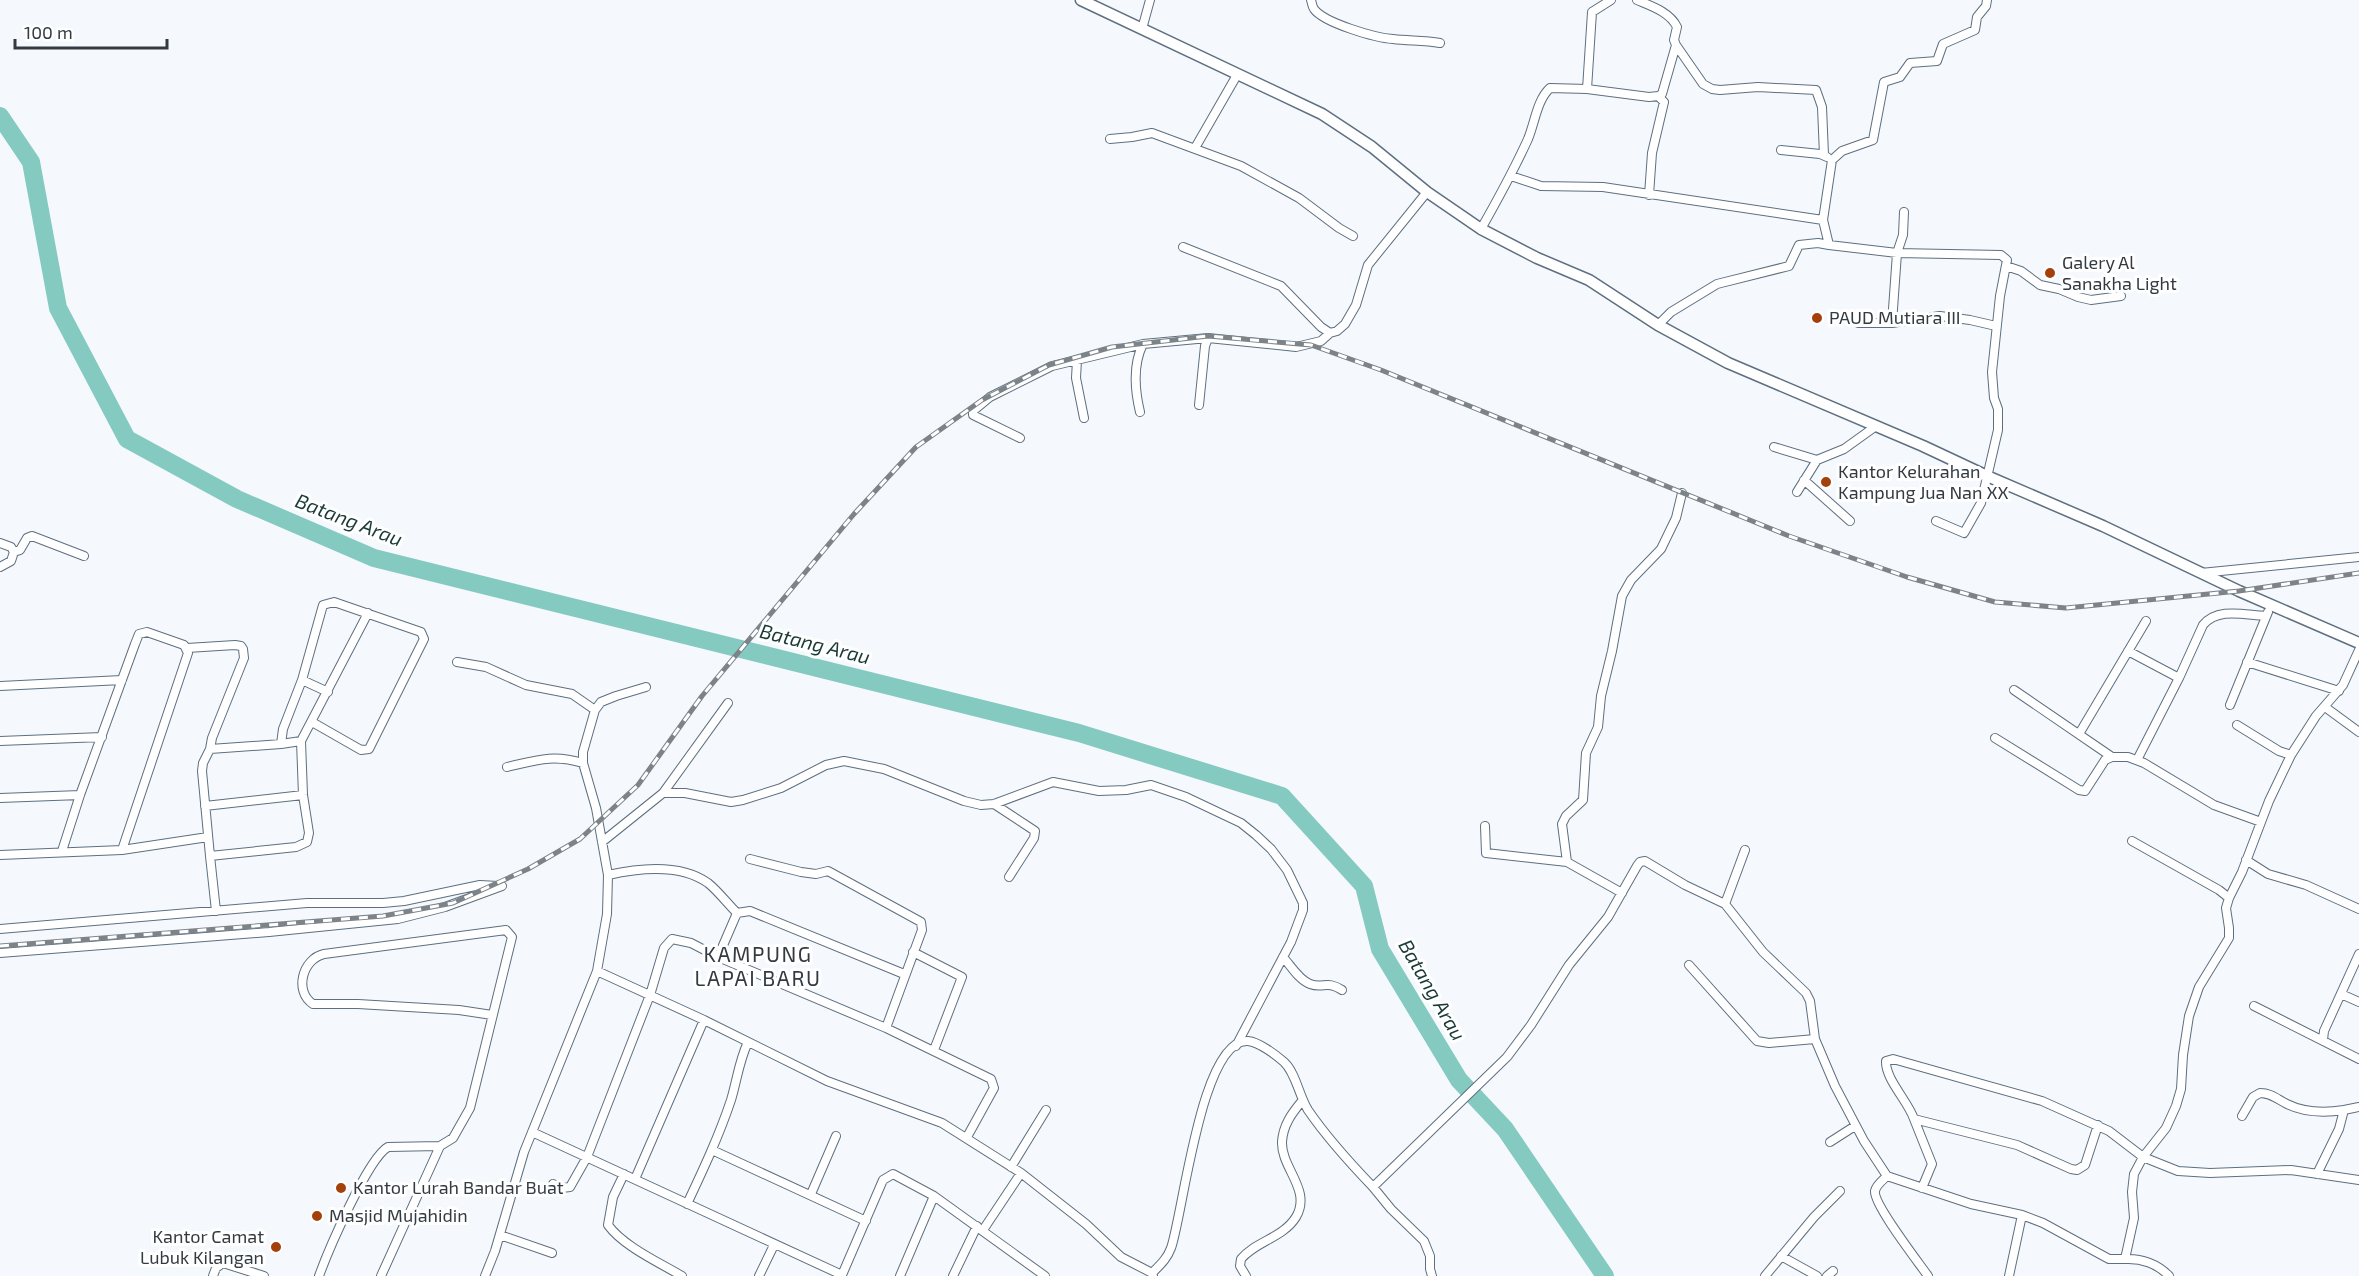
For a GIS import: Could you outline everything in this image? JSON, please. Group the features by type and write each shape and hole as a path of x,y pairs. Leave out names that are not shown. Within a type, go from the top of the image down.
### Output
{"street":[{"path":"1081,0 1322,114 1372,147 1427,192 1481,229 1536,258 1589,280 1658,325 1728,363 1955,460 2359,643"},
{"path":"1143,28 1150,0"},
{"path":"1311,0 1314,9 1342,25 1392,39 1421,39 1440,43"},
{"path":"1587,89 1592,12 1611,0"},
{"path":"1481,229 1510,176 1529,137 1545,93 1550,88 1587,89 1649,97 1662,94 1676,45 1676,23 1662,11 1637,0"},
{"path":"1829,245 1823,220 1832,160 1842,151 1873,140 1884,82 1900,77 1910,63 1937,61 1943,44 1975,30 1977,16 1986,6 1987,0"},
{"path":"1676,45 1703,84 1712,89 1758,87 1816,90 1822,107 1824,155"},
{"path":"1195,148 1237,75"},
{"path":"1649,195 1652,153 1664,102 1658,96"},
{"path":"1110,139 1152,133 1241,166 1299,198 1353,236"},
{"path":"1781,150 1824,155 1832,160"},
{"path":"1510,176 1541,186 1603,187 1823,220"},
{"path":"1020,438 973,416 973,411 990,397 1052,366 1143,344 1208,338 1299,347 1321,341 1345,324 1356,305 1368,265 1427,192"},
{"path":"1892,323 1897,253 1903,235 1904,212"},
{"path":"1658,325 1671,312 1717,284 1789,266 1799,245 1818,243 1897,253 2001,255 2006,258 1996,326 1992,387 1999,418 1981,503 1964,533 1936,521"},
{"path":"1183,247 1281,285 1321,327 1330,333"},
{"path":"2006,267 2021,271 2040,285 2059,289 2078,297 2091,300 2121,296"},
{"path":"1858,323 1892,323 1940,316 1996,326"},
{"path":"1199,405 1208,338"},
{"path":"1140,412 1136,392 1143,344"},
{"path":"1077,360 1076,378 1084,418"},
{"path":"1797,492 1817,460 1844,449 1876,426"},
{"path":"1773,447 1817,460"},
{"path":"1804,480 1850,522"},
{"path":"1567,862 1562,824 1566,816 1583,800 1586,753 1598,727 1601,696 1622,596 1630,580 1662,549 1676,518 1683,493"},
{"path":"0,567 10,561 14,552 20,550 27,538 32,536 84,556"},
{"path":"0,543 11,547 14,552"},
{"path":"2201,573 2359,557"},
{"path":"281,744 323,605 334,602 421,632 424,639 369,749 361,750 312,722"},
{"path":"2230,705 2273,604"},
{"path":"210,856 303,846 309,838 303,795 301,741 368,613"},
{"path":"2137,760 2203,625 2213,615 2221,613 2266,616"},
{"path":"2079,734 2146,621"},
{"path":"62,851 80,795 141,633 147,632 187,648 235,645 243,649 243,658 212,738 202,771 216,911"},
{"path":"122,850 186,664 187,648"},
{"path":"2125,1259 2134,1218 2132,1183 2136,1167 2166,1128 2179,1096 2182,1055 2189,1016 2199,987 2229,938 2226,908 2229,898 2268,801 2291,755 2316,716 2339,691 2359,650"},
{"path":"2128,651 2179,678"},
{"path":"457,662 486,666 526,685 572,694 595,710"},
{"path":"2247,662 2339,691"},
{"path":"0,686 122,680"},
{"path":"302,680 328,692"},
{"path":"484,1276 495,1251 532,1132 597,972 607,914 608,875 583,763 583,753 595,710 601,702 646,687"},
{"path":"2014,690 2112,757"},
{"path":"602,842 663,793 728,703"},
{"path":"2325,706 2359,732"},
{"path":"2237,725 2279,751 2291,755"},
{"path":"0,741 102,737"},
{"path":"1995,738 2079,790 2085,791 2105,760 2112,757 2128,757 2214,805 2261,822"},
{"path":"210,749 301,741"},
{"path":"507,767 546,758 568,759 583,763"},
{"path":"597,972 704,1020 827,1081 942,1123 1021,1173 1086,1224 1121,1257 1152,1274 1164,1261 1172,1245 1189,1158 1209,1087 1224,1058 1236,1046 1291,942 1303,903 1287,870 1271,849 1240,824 1186,797 1151,785 1126,790 1099,791 1053,782 994,804 973,803 884,769 844,761 826,765 782,788 731,802 685,794 663,793"},
{"path":"0,798 80,795"},
{"path":"205,806 303,795"},
{"path":"994,804 1035,831 1034,838 1010,878"},
{"path":"1485,826 1486,853 1567,862 1622,893"},
{"path":"0,855 122,850 208,837"},
{"path":"2132,841 2219,890 2229,898"},
{"path":"1725,904 1745,850"},
{"path":"750,859 801,873 816,874 828,871 921,922 922,926 886,1028"},
{"path":"2246,860 2268,874 2306,885 2359,909"},
{"path":"1373,1187 1507,1057 1569,965 1608,916 1640,862 1645,861 1685,885 1725,904 1763,952 1806,993 1810,1001 1815,1039 1835,1086 1855,1126 1887,1176 1971,1204 2022,1215 2043,1223 2109,1259 2145,1261 2160,1268 2169,1276"},
{"path":"608,875 640,870 684,871 710,885 736,913"},
{"path":"0,929 307,903 404,901 480,885 502,886 445,907 398,919 0,953"},
{"path":"736,913 750,911 904,974"},
{"path":"718,957 736,913"},
{"path":"319,1276 360,1184 382,1150 388,1147 440,1146 453,1138 470,1108 492,1015 513,941 506,930 324,954 310,960 306,965 304,990 309,1002 313,1004 358,1004 459,1010 492,1015"},
{"path":"553,1184 562,1188 570,1188 587,1157 650,996 664,948 672,939 692,943 718,957 886,1028 934,1050 993,1082 994,1088 967,1137"},
{"path":"913,952 962,977 934,1050"},
{"path":"2323,1040 2324,1031 2359,954"},
{"path":"1283,957 1301,978 1310,984 1331,983 1342,990"},
{"path":"1689,965 1757,1041 1769,1043 1815,1039"},
{"path":"2341,994 2359,1002"},
{"path":"2254,1006 2359,1059"},
{"path":"635,1179 704,1020"},
{"path":"1236,1046 1249,1041 1285,1063 1302,1101 1318,1125 1391,1209 1424,1241 1430,1256 1432,1276"},
{"path":"687,1204 712,1150 731,1100 740,1059 748,1042"},
{"path":"1922,1188 1932,1164 1914,1119 1887,1071 1886,1065 1889,1060 2029,1096 2098,1125 2118,1136 2143,1157 2165,1167 2192,1173 2291,1170 2359,1180"},
{"path":"2242,1116 2253,1096 2260,1093 2274,1096 2301,1110 2328,1113 2359,1107"},
{"path":"1246,1276 1240,1266 1241,1259 1289,1227 1298,1214 1300,1202 1298,1186 1282,1143 1289,1117 1302,1101"},
{"path":"1011,1167 1046,1110"},
{"path":"2317,1174 2339,1129 2344,1110"},
{"path":"1914,1119 2017,1145 2077,1170 2083,1167 2087,1159 2092,1137 2098,1125"},
{"path":"1830,1142 1855,1126"},
{"path":"532,1132 842,1276 883,1180 890,1175 898,1176 934,1196 1045,1276"},
{"path":"811,1194 836,1136"},
{"path":"381,1276 440,1146"},
{"path":"712,1150 866,1221"},
{"path":"955,1275 980,1228 1021,1173"},
{"path":"624,1174 613,1197 608,1225 629,1243 682,1276"},
{"path":"1887,1176 1877,1187 1876,1196 1883,1212 1928,1276"},
{"path":"1765,1276 1814,1217 1840,1191"},
{"path":"900,1276 934,1196"},
{"path":"2009,1276 2022,1215"},
{"path":"500,1235 552,1253"},
{"path":"759,1276 774,1245"},
{"path":"1781,1256 1817,1276"},
{"path":"213,1276 216,1268 223,1263 264,1276"}],"waterway":[{"name":"Batang Arau","path":"0,116 31,162 58,308 127,439 237,499 374,558 1079,733 1282,796 1364,886 1380,949 1459,1080 1505,1129 1605,1276"}],"railway":[{"path":"0,946 383,916 453,903 528,869 580,839 638,785 702,696 854,514 916,447 982,400 1049,365 1112,347 1208,336 1311,345 1381,370 1789,536 1907,577 1995,602 2066,608 2239,591 2359,573"}],"place":[{"name":"Galery Al Sanakha Light","path":"2050,273"},
{"name":"PAUD Mutiara III","path":"1817,318"},
{"name":"Kantor Kelurahan Kampung Jua Nan XX","path":"1826,482"},
{"name":"Kantor Lurah Bandar Buat","path":"341,1188"},
{"name":"Masjid Mujahidin","path":"317,1216"},
{"name":"Kantor Camat Lubuk Kilangan","path":"276,1247"}],"district":[{"name":"KAMPUNG LAPAI BARU","path":"758,967"}]}
